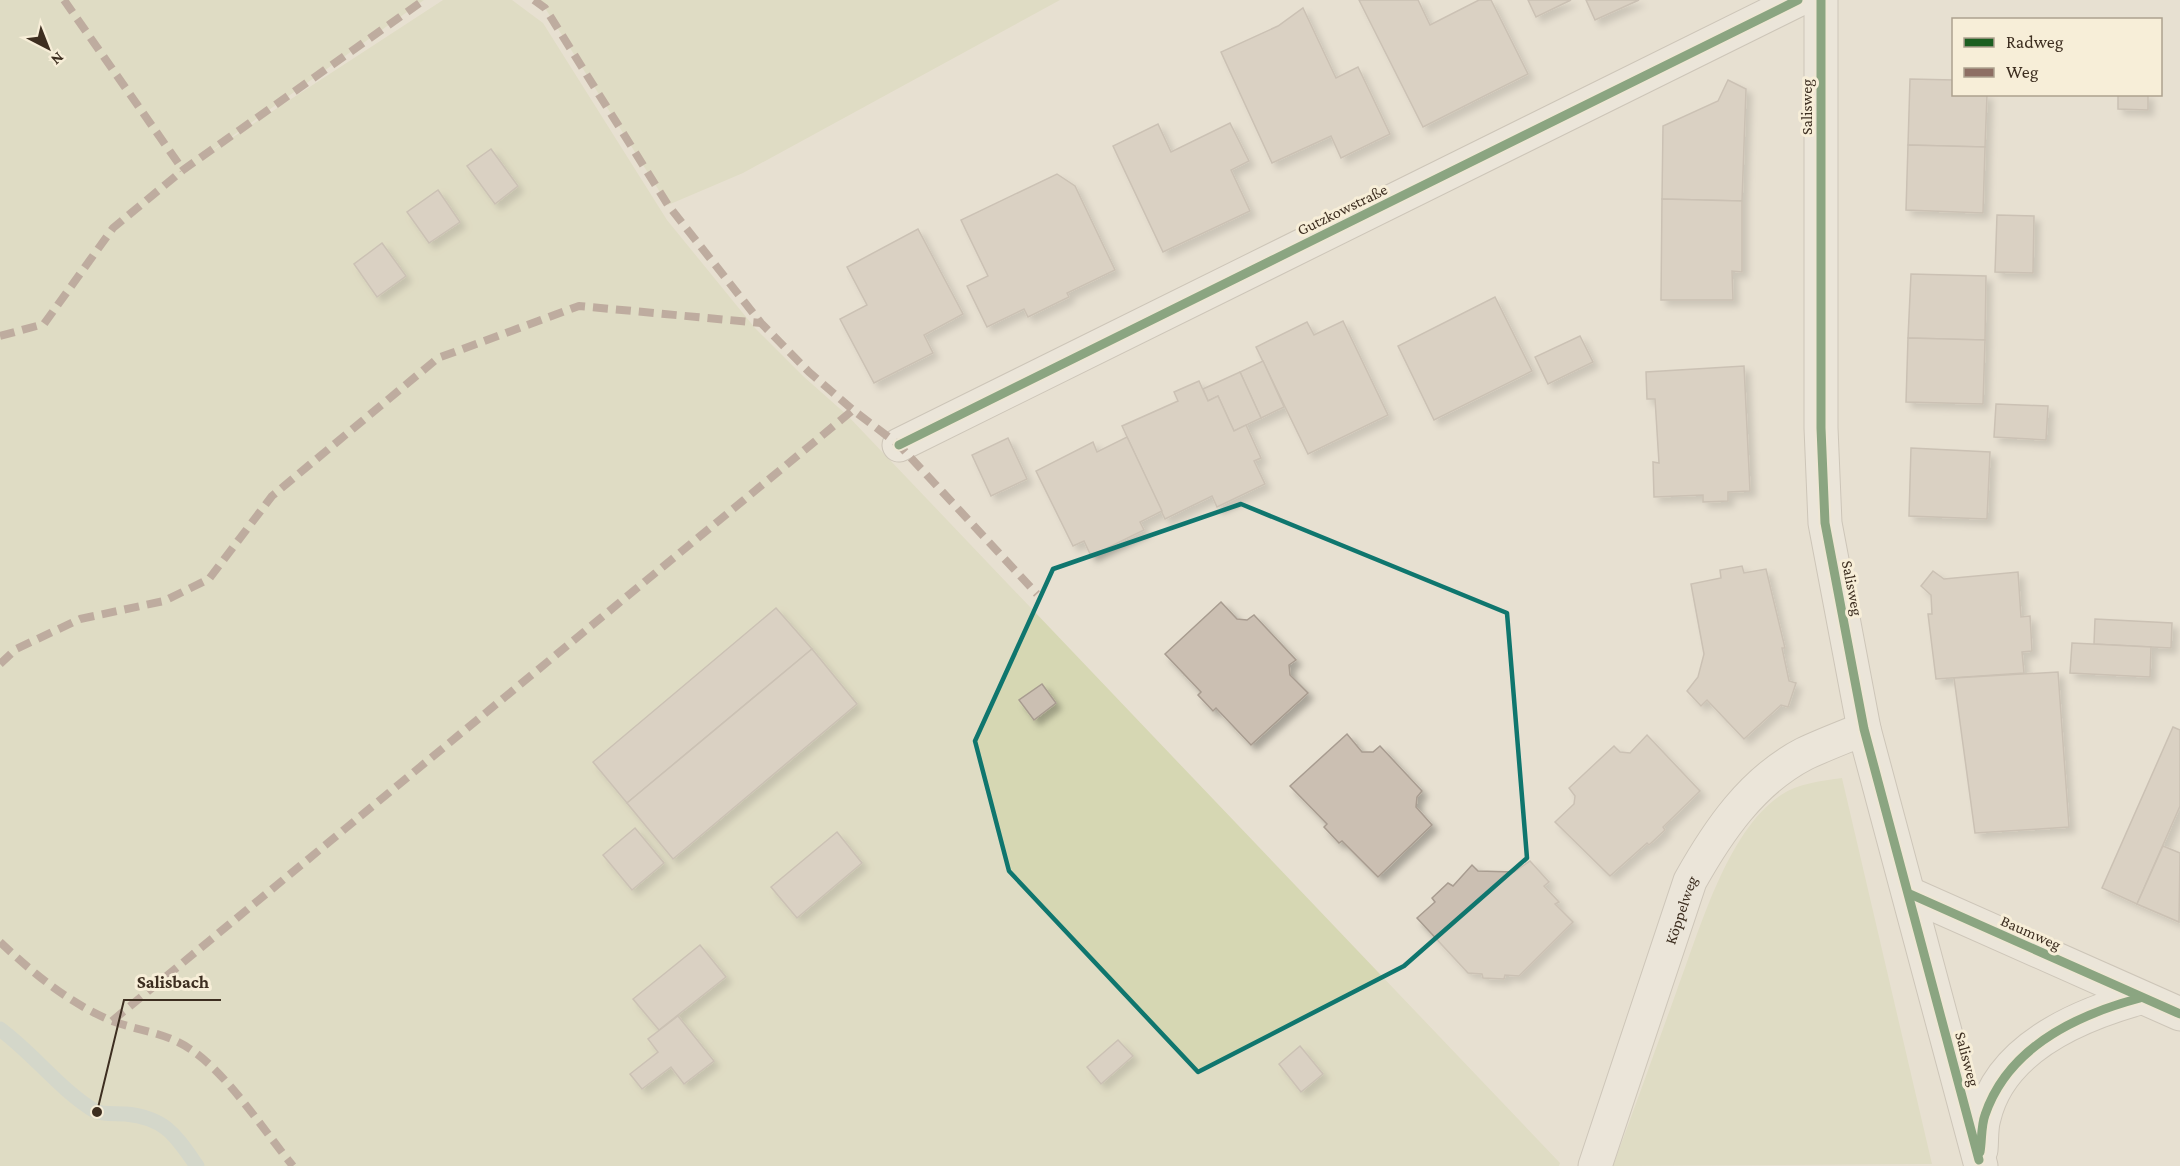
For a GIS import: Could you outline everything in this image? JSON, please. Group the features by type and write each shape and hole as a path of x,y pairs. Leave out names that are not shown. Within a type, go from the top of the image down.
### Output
{"street":[{"name":"Gutzkowstraße","path":"899,445 1798,0"},
{"name":"Salisweg","path":"1821,0 1821,428 1825,523 1864,729 1910,894 1980,1163"},
{"name":"Köppelweg","path":"1595,1166 1690,881 1709,847 1741,804 1775,774 1803,755 1864,729"},
{"name":"Baumweg","path":"1910,894 2180,1014"},
{"path":"1980,1163 1984,1117 1995,1089 2018,1060 2042,1039 2068,1024 2106,1007 2140,998"}],"highlighted area":[{"path":"1241,504 1507,613 1527,858 1404,966 1198,1072 1009,871 975,741 1053,569"}],"green space":[{"path":"0,0 424,0 204,156 443,0 512,0 543,23 667,220 755,328 803,376 847,415 1560,1163 1559,1166 0,1166"},
{"path":"534,0 1060,0 743,173 668,205 545,8"},
{"path":"1842,778 1932,1164 1613,1166 1705,912 1730,857 1745,832 1762,811 1781,795 1802,785"}],"building":[{"path":"1359,0 1418,0 1430,25 1479,0 1491,0 1528,74 1423,127"},
{"path":"1528,0 1571,0 1536,17"},
{"path":"1586,0 1639,0 1595,20"},
{"path":"1303,8 1336,78 1358,67 1390,134 1341,158 1331,136 1272,163 1221,52 1278,26"},
{"path":"1910,79 1952,80 1952,96 1987,96 1985,147 1908,145"},
{"path":"1728,80 1746,89 1742,201 1662,199 1663,126 1718,101"},
{"path":"2118,96 2148,96 2148,110 2118,109"},
{"path":"1230,123 1249,161 1231,170 1250,211 1163,252 1113,146 1158,124 1171,152"},
{"path":"1908,145 1985,147 1983,213 1906,210"},
{"path":"491,149 518,186 495,204 467,166"},
{"path":"1057,174 1075,186 1115,270 1067,293 1069,297 1028,317 1024,309 987,327 967,286 988,276 961,220"},
{"path":"438,190 460,222 429,243 407,212"},
{"path":"1662,199 1742,201 1742,272 1732,271 1733,300 1661,300"},
{"path":"1997,215 2034,216 2033,273 1995,272"},
{"path":"918,229 963,314 924,335 933,353 874,383 840,319 867,305 847,267"},
{"path":"382,243 406,276 377,297 354,264"},
{"path":"1911,274 1986,276 1985,340 1908,338"},
{"path":"1495,297 1532,371 1434,420 1398,346"},
{"path":"1343,321 1388,415 1308,454 1256,347 1307,322 1314,335"},
{"path":"1580,336 1593,362 1548,384 1535,357"},
{"path":"1908,338 1985,340 1983,404 1906,402"},
{"path":"1263,361 1284,407 1261,418 1240,372"},
{"path":"1744,366 1750,491 1728,492 1728,501 1703,502 1703,495 1654,497 1653,462 1659,463 1655,399 1647,399 1646,372"},
{"path":"1240,372 1261,418 1234,431 1218,396 1208,401 1203,389"},
{"path":"1199,381 1208,401 1218,396 1234,431 1246,425 1261,458 1254,461 1265,484 1217,507 1212,496 1165,519 1122,426 1178,401 1174,392"},
{"path":"1996,404 2048,406 2046,440 1994,437"},
{"path":"1127,437 1162,511 1140,522 1144,530 1091,556 1084,541 1073,546 1036,471 1093,442 1097,452"},
{"path":"1008,438 1027,479 991,496 972,455"},
{"path":"1911,448 1990,452 1987,519 1909,516"},
{"path":"1742,566 1744,573 1766,569 1785,648 1782,648 1789,681 1796,683 1788,707 1781,705 1744,739 1707,700 1701,706 1687,691 1698,677 1704,654 1691,584 1721,578 1720,570"},
{"path":"1933,571 1944,579 2018,572 2021,617 2030,616 2032,651 2022,652 2024,673 1936,679 1928,614 1932,614 1931,595 1921,586"},
{"path":"1221,602 1237,619 1247,620 1254,615 1296,660 1289,665 1290,675 1308,693 1251,745 1216,708 1213,711 1198,695 1201,692 1165,654"},
{"path":"776,608 812,649 627,803 593,762"},
{"path":"2095,619 2172,623 2171,648 2094,644"},
{"path":"2072,643 2151,647 2150,677 2070,673"},
{"path":"812,649 857,704 673,859 627,803"},
{"path":"2058,672 2069,827 1975,833 1954,678"},
{"path":"1042,684 1056,703 1034,720 1019,700"},
{"path":"2173,727 2180,730 2180,806 2137,904 2102,888"},
{"path":"1347,734 1362,752 1373,752 1380,746 1422,791 1417,797 1416,807 1432,825 1378,877 1342,841 1339,843 1324,827 1327,824 1290,786"},
{"path":"1647,735 1700,791 1663,827 1665,830 1610,876 1555,822 1574,804 1575,796 1569,788 1614,746 1620,752 1630,753"},
{"path":"635,828 664,863 632,890 603,855"},
{"path":"837,832 862,863 797,918 771,887"},
{"path":"2163,846 2180,853 2179,922 2137,904"},
{"path":"1530,861 1549,882 1544,886 1559,902 1555,904 1573,922 1519,976 1505,975 1504,979 1483,978 1482,974 1468,973 1417,918 1435,902 1432,898 1448,883 1453,886 1472,865 1478,871 1514,872"},
{"path":"700,945 726,977 659,1030 633,999"},
{"path":"678,1016 714,1061 684,1084 671,1067 642,1089 630,1074 658,1052 648,1039"},
{"path":"1118,1040 1133,1056 1101,1084 1087,1067"},
{"path":"1300,1046 1323,1074 1301,1092 1279,1064"}],"waterway":[{"path":"0,1029 70,1092 95,1111 140,1116 161,1124 176,1137 197,1166"}],"marked path":[{"path":"64,0 183,170"},
{"path":"0,336 44,324 113,228 183,170 424,0"},
{"path":"534,0 545,8 668,205 761,323 809,372 899,445 1037,594"},
{"path":"0,664 16,649 80,619 164,601 209,579 272,496 438,358 579,306 761,323"},
{"path":"112,1021 853,410"},
{"path":"0,942 39,976 81,1006 112,1021 181,1043 204,1059 231,1087 293,1166"}],"cycle path":[{"path":"899,445 1798,0"},
{"path":"1821,0 1821,428 1825,523 1864,729 1979,1160"},
{"path":"1910,894 2180,1014"},
{"path":"1980,1152 1985,1115 1996,1091 2010,1070 2027,1053 2047,1037 2069,1025 2092,1014 2140,998"}],"place":[{"name":"Salisbach","path":"97,1112"}]}
